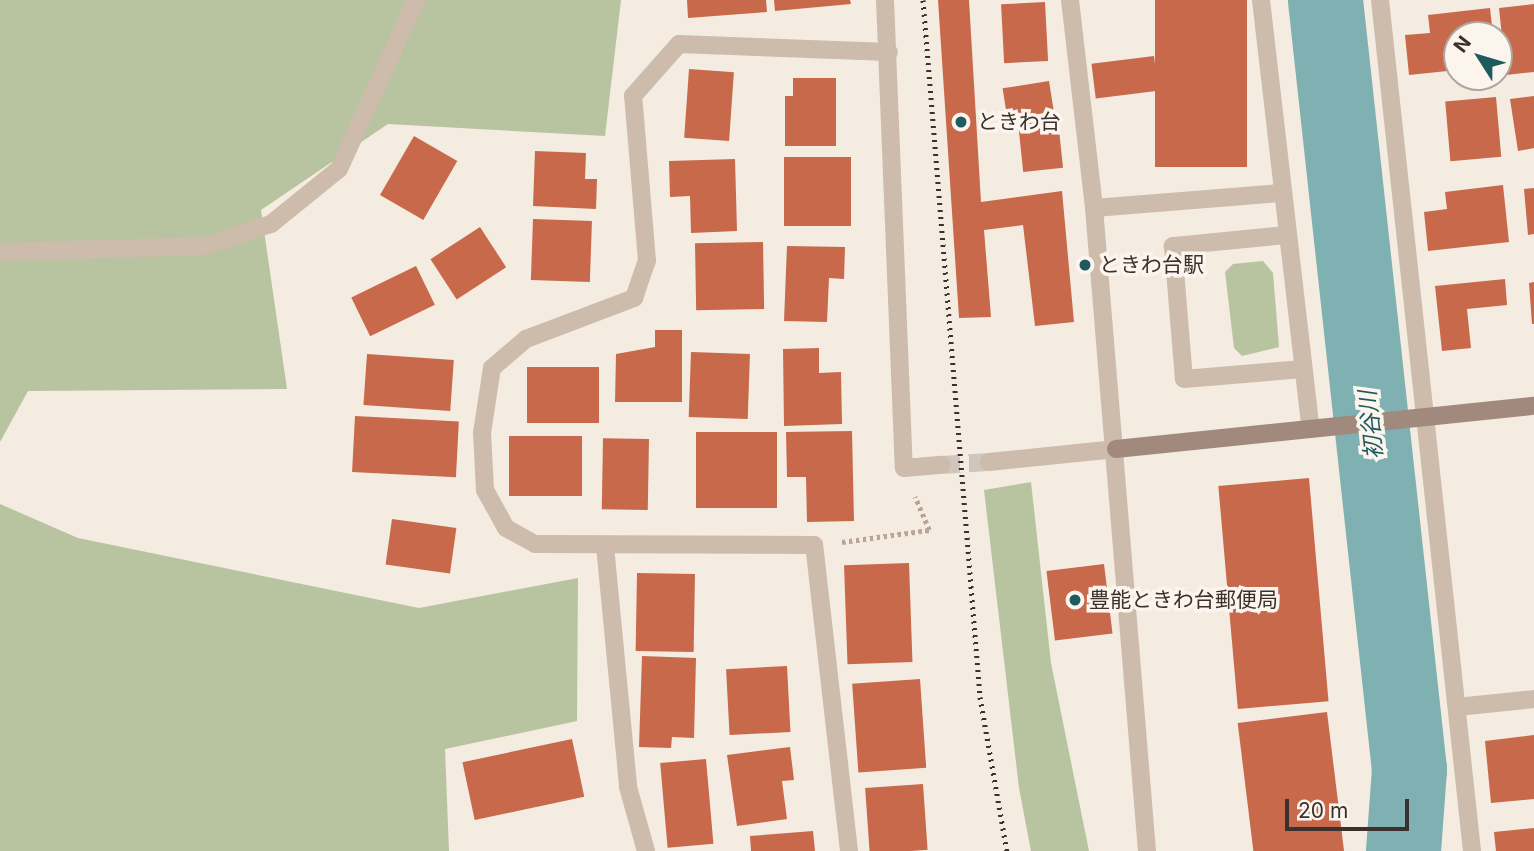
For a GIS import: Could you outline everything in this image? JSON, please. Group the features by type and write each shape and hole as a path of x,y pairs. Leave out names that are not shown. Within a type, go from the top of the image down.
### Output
{"street":[{"path":"0,252 204,246 271,224 339,169 415,0"},
{"path":"885,0 904,468 943,465"},
{"path":"1070,0 1094,208 1116,449 1147,851"},
{"path":"1261,0 1280,192 1311,429"},
{"path":"1380,0 1423,418 1472,851"},
{"path":"849,851 814,545 535,544 506,528 485,490 482,433 492,368 526,339 634,298 647,261 633,96 680,44 889,52"},
{"path":"1094,208 1280,192"},
{"path":"1286,235 1173,246 1184,379 1303,369"},
{"path":"989,461 1534,406"},
{"path":"605,546 628,787 646,851"},
{"path":"1457,707 1534,699"}],"path":[{"path":"814,545 929,530 904,468"}],"green space":[{"path":"0,0 621,0 605,136 388,124 261,210 287,389 28,391 0,442"},
{"path":"1263,261 1273,273 1279,347 1242,356 1234,348 1225,272 1233,264"},
{"path":"1031,482 1051,663 1089,851 1031,851 1019,788 984,490"},
{"path":"0,504 78,538 419,608 578,578 577,721 445,749 449,851 0,851"}],"building":[{"path":"687,0 766,0 767,12 688,18"},
{"path":"774,0 850,0 851,4 775,11"},
{"path":"938,0 969,0 981,202 1062,191 1074,322 1035,326 1023,225 984,230 991,317 959,318"},
{"path":"1155,0 1247,0 1247,167 1155,167"},
{"path":"1045,2 1048,61 1004,63 1001,4"},
{"path":"1534,4 1534,72 1513,74 1513,21 1500,21 1499,8"},
{"path":"1490,8 1491,21 1443,21 1443,71 1409,75 1405,35 1430,33 1428,15"},
{"path":"1154,56 1158,91 1096,98 1091,64"},
{"path":"689,69 734,72 729,141 684,138"},
{"path":"793,78 836,78 836,146 785,146 785,96 793,96"},
{"path":"1049,81 1054,112 1007,119 1003,88"},
{"path":"1534,96 1534,148 1518,151 1510,99"},
{"path":"1496,97 1501,157 1450,161 1445,101"},
{"path":"1058,120 1063,168 1023,172 1018,124"},
{"path":"414,136 457,161 423,220 380,195"},
{"path":"535,151 586,153 585,179 597,179 596,209 533,206"},
{"path":"784,157 851,157 851,226 784,226"},
{"path":"735,159 737,231 691,233 690,196 670,197 669,161"},
{"path":"1503,185 1509,242 1428,251 1424,212 1447,209 1445,192"},
{"path":"1534,188 1534,234 1528,235 1524,189"},
{"path":"533,219 592,221 590,282 531,280"},
{"path":"480,227 506,267 457,299 431,259"},
{"path":"763,242 764,309 696,310 695,243"},
{"path":"787,246 845,247 844,279 829,278 827,322 784,321"},
{"path":"416,266 435,305 370,336 351,298"},
{"path":"1505,279 1507,305 1467,309 1471,348 1442,351 1435,286"},
{"path":"1534,282 1534,324 1532,324 1529,283"},
{"path":"655,330 682,330 682,402 615,402 616,354 655,347"},
{"path":"819,348 819,373 841,372 842,424 784,426 783,349"},
{"path":"691,352 750,354 748,419 689,417"},
{"path":"367,354 454,360 450,411 363,405"},
{"path":"527,367 599,367 599,423 527,423"},
{"path":"355,416 459,421 456,477 352,472"},
{"path":"852,431 854,521 807,522 806,477 787,477 786,432"},
{"path":"696,432 777,432 777,508 696,508"},
{"path":"509,436 582,436 582,496 509,496"},
{"path":"603,438 649,439 648,510 602,509"},
{"path":"1309,478 1329,701 1238,709 1218,486"},
{"path":"392,519 456,528 450,574 386,565"},
{"path":"909,563 912,662 847,664 844,565"},
{"path":"1104,564 1113,633 1055,641 1046,571"},
{"path":"637,573 695,574 694,652 636,651"},
{"path":"642,656 696,658 694,738 672,737 671,748 639,747"},
{"path":"787,666 790,732 730,735 726,669"},
{"path":"920,679 926,768 858,773 852,684"},
{"path":"1327,712 1344,851 1253,851 1238,723"},
{"path":"1534,735 1534,799 1491,803 1485,741"},
{"path":"572,739 584,797 475,820 462,762"},
{"path":"790,747 794,780 782,781 787,819 737,826 727,755"},
{"path":"706,759 713,844 668,848 660,763"},
{"path":"923,784 928,850 870,851 865,788"},
{"path":"1534,828 1534,851 1496,851 1494,832"},
{"path":"813,831 815,851 751,851 750,836"}],"waterway":[{"name":"初谷川","path":"1325,0 1409,769 1403,851"}],"tunnel":[{"path":"942,465 989,462"}],"railway":[{"path":"923,0 980,697 1007,851"}],"place":[{"name":"ときわ台","path":"961,122"},
{"name":"ときわ台駅","path":"1085,265"},
{"name":"豊能ときわ台郵便局","path":"1075,600"}]}
